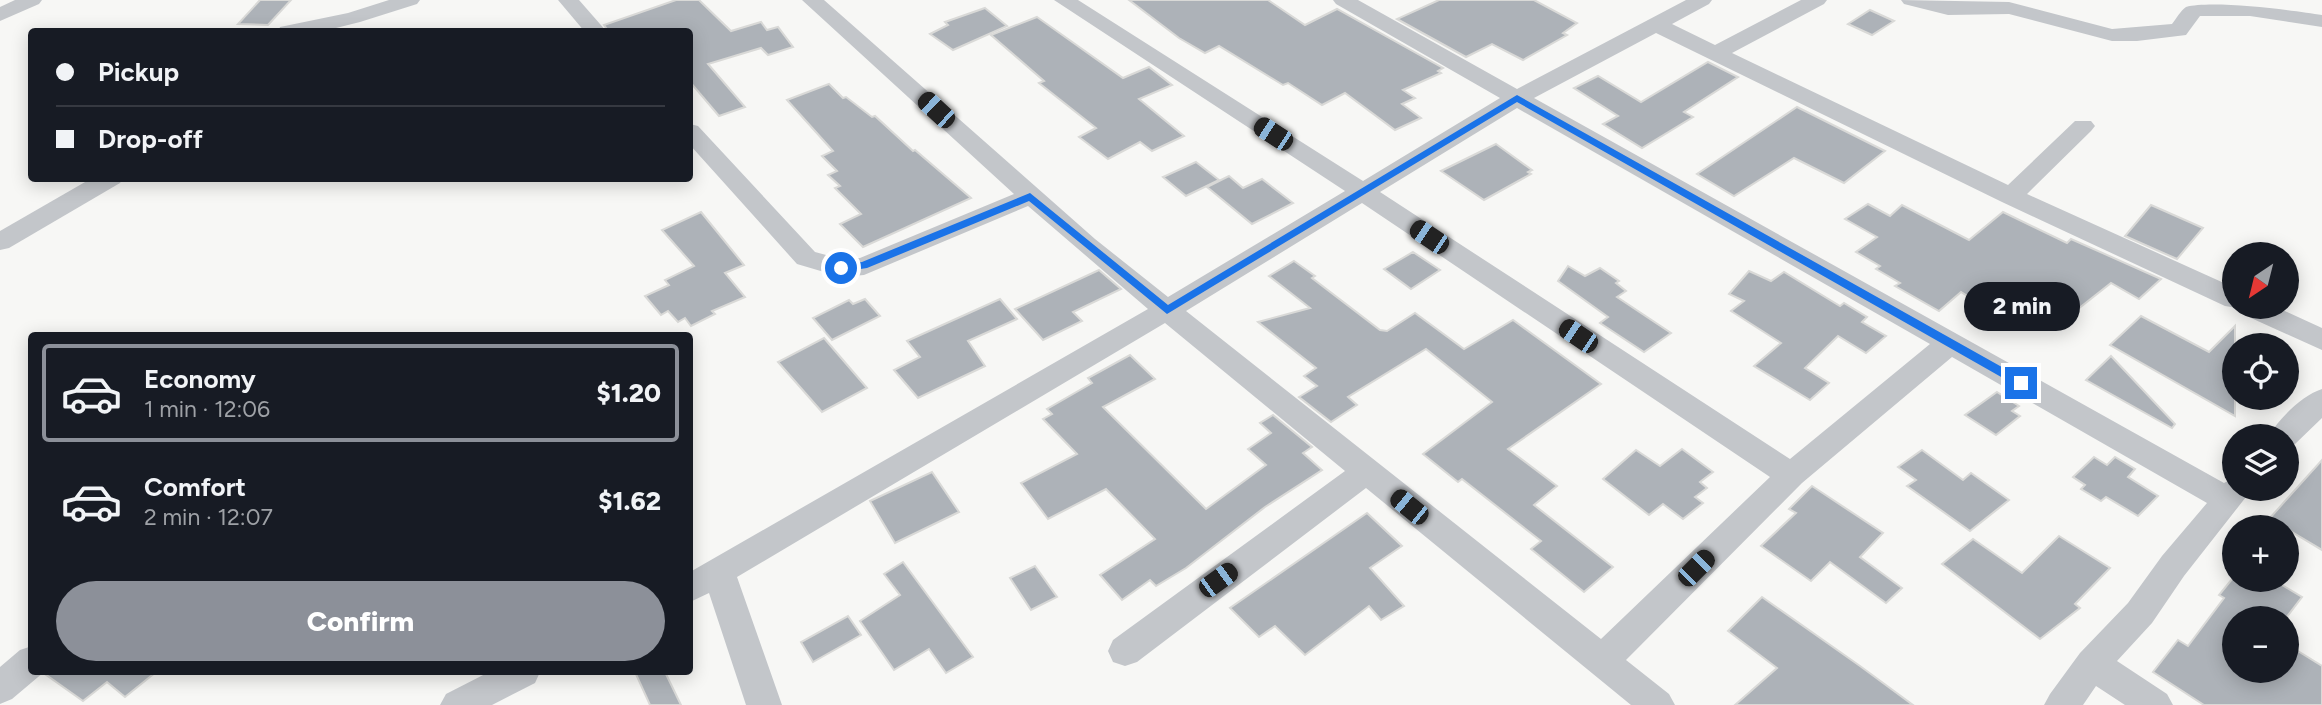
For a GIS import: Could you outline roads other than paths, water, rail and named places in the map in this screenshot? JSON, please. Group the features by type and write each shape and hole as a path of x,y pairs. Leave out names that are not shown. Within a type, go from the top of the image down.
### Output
{"street":[{"path":"0,15 32,0"},
{"path":"307,28 353,18 409,0"},
{"path":"365,28 409,0"},
{"path":"568,0 593,28"},
{"path":"812,0 1030,197 1366,472 1657,705"},
{"path":"1065,0 1362,191 1791,475"},
{"path":"693,586 1167,310 1517,98 1702,0"},
{"path":"1716,53 1817,0"},
{"path":"1911,0 1948,9 2009,8 2112,35 2178,30 2192,12 2200,10 2250,10 2322,20"},
{"path":"1348,1 1950,343 2222,488"},
{"path":"1657,25 2222,293"},
{"path":"2011,195 2083,126"},
{"path":"693,134 806,258 841,268 864,266 1030,197"},
{"path":"0,242 104,182"},
{"path":"2278,319 2322,340"},
{"path":"1601,662 1791,475 1950,343"},
{"path":"2297,424 2322,400"},
{"path":"1125,651 1366,472"},
{"path":"2062,705 2092,664 2140,613 2173,566 2227,501"},
{"path":"719,573 764,705"},
{"path":"0,688 28,664"},
{"path":"2092,664 2155,705"},
{"path":"458,705 517,675"}]}
